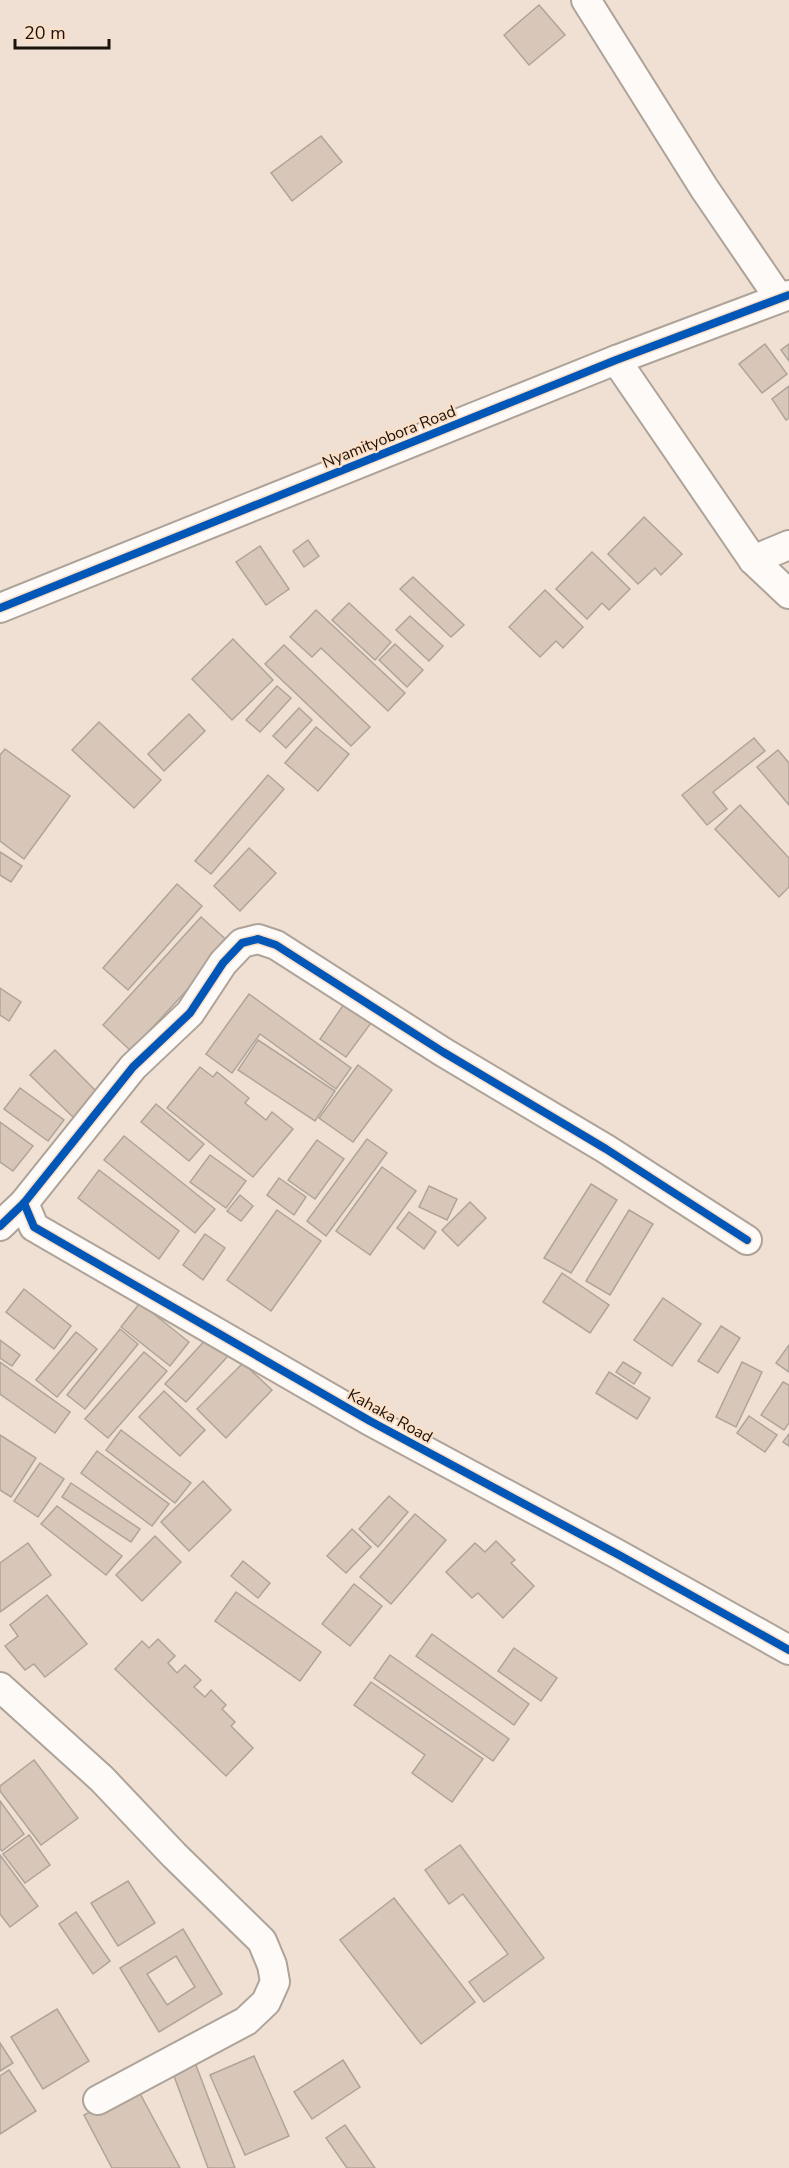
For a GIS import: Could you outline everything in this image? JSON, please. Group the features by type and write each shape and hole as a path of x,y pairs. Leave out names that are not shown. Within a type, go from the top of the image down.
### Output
{"street":[{"path":"586,0 704,188 784,296"},
{"name":"Nyamityobora Road","path":"0,608 616,360 784,296"},
{"path":"616,360 753,560 789,594"},
{"path":"753,560 789,545"},
{"path":"0,1226 24,1203 133,1067 190,1013 223,963 242,943 258,939 276,945 443,1052 606,1149 747,1240"},
{"name":"Kahaka Road","path":"24,1203 34,1227 370,1422 619,1555 789,1650"},
{"path":"0,1687 102,1779 174,1855 262,1941 272,1965 275,1983 266,2002 246,2021 98,2100"}],"building":[{"path":"539,5 565,35 529,65 504,35"},
{"path":"321,136 342,162 292,201 271,173"},
{"path":"765,344 787,374 762,393 739,364"},
{"path":"789,344 789,361 781,350"},
{"path":"789,386 789,418 786,420 772,399"},
{"path":"644,517 682,554 661,575 655,568 638,584 608,554"},
{"path":"308,540 319,556 304,567 293,551"},
{"path":"260,546 289,589 266,605 236,562"},
{"path":"592,552 630,589 609,610 602,603 587,619 556,589"},
{"path":"413,577 464,625 451,637 400,589"},
{"path":"545,590 583,627 563,648 556,641 540,657 509,627"},
{"path":"349,603 391,642 375,660 332,620"},
{"path":"316,610 405,693 388,711 321,648 312,657 290,637"},
{"path":"410,616 443,646 429,661 396,630"},
{"path":"233,639 273,680 232,720 192,679"},
{"path":"395,644 423,670 407,687 379,660"},
{"path":"284,645 370,727 351,746 265,664"},
{"path":"277,686 291,698 260,732 246,720"},
{"path":"299,708 312,720 286,748 273,736"},
{"path":"189,714 205,731 164,771 148,754"},
{"path":"99,722 161,780 134,808 72,750"},
{"path":"316,727 349,754 318,791 285,763"},
{"path":"754,738 765,751 713,792 727,809 707,825 682,795"},
{"path":"5,749 70,796 24,859 0,841 0,755"},
{"path":"778,750 789,763 789,805 757,767"},
{"path":"268,775 284,789 211,874 195,861"},
{"path":"740,805 789,858 789,887 779,897 715,829"},
{"path":"249,848 276,873 240,911 214,886"},
{"path":"0,852 22,866 11,882 0,875"},
{"path":"177,884 202,906 128,990 103,968"},
{"path":"201,917 230,943 131,1051 103,1025"},
{"path":"0,988 21,1002 9,1021 0,1015"},
{"path":"249,994 351,1068 336,1089 260,1034 232,1073 206,1054"},
{"path":"344,1004 371,1023 346,1057 320,1039"},
{"path":"258,1040 335,1091 315,1121 238,1070"},
{"path":"55,1050 98,1093 74,1118 30,1075"},
{"path":"358,1065 392,1090 353,1142 319,1118"},
{"path":"200,1067 213,1077 217,1072 249,1098 245,1103 266,1120 272,1112 293,1129 253,1177 167,1108"},
{"path":"20,1088 64,1120 48,1141 4,1109"},
{"path":"156,1104 204,1144 189,1161 141,1122"},
{"path":"0,1122 33,1146 13,1171 0,1162"},
{"path":"124,1136 215,1209 195,1233 104,1160"},
{"path":"367,1139 387,1153 326,1236 307,1221"},
{"path":"317,1140 344,1159 315,1199 288,1180"},
{"path":"210,1155 246,1181 226,1208 190,1182"},
{"path":"382,1167 416,1191 370,1255 336,1231"},
{"path":"99,1170 179,1231 159,1259 78,1198"},
{"path":"279,1178 306,1197 294,1215 267,1195"},
{"path":"591,1184 617,1200 571,1273 544,1258"},
{"path":"429,1186 457,1199 447,1220 419,1207"},
{"path":"240,1195 253,1206 241,1221 227,1211"},
{"path":"470,1202 486,1218 458,1246 442,1230"},
{"path":"277,1210 321,1241 271,1311 227,1280"},
{"path":"629,1210 653,1224 610,1295 586,1281"},
{"path":"409,1212 436,1232 424,1249 397,1228"},
{"path":"205,1234 225,1248 203,1280 183,1265"},
{"path":"562,1273 609,1305 590,1333 543,1302"},
{"path":"24,1289 71,1326 54,1349 6,1312"},
{"path":"663,1298 701,1324 672,1366 634,1340"},
{"path":"140,1303 189,1342 170,1366 121,1327"},
{"path":"721,1326 740,1338 718,1373 698,1361"},
{"path":"120,1329 138,1344 85,1409 67,1395"},
{"path":"76,1332 97,1349 57,1397 36,1380"},
{"path":"208,1337 228,1356 186,1402 165,1384"},
{"path":"0,1340 20,1355 12,1366 0,1358"},
{"path":"789,1345 789,1372 776,1363"},
{"path":"144,1352 167,1371 108,1438 85,1419"},
{"path":"0,1362 70,1412 55,1433 0,1394"},
{"path":"623,1362 641,1373 634,1384 616,1372"},
{"path":"742,1362 762,1372 736,1427 716,1417"},
{"path":"243,1363 272,1390 226,1438 197,1409"},
{"path":"609,1372 650,1398 637,1419 596,1393"},
{"path":"783,1382 789,1385 789,1423 784,1430 761,1415"},
{"path":"164,1391 205,1430 180,1456 139,1417"},
{"path":"749,1416 777,1435 765,1452 737,1433"},
{"path":"121,1430 191,1483 175,1503 106,1450"},
{"path":"789,1434 789,1446 783,1442"},
{"path":"0,1435 36,1458 11,1497 0,1490"},
{"path":"97,1451 169,1504 152,1526 81,1473"},
{"path":"40,1463 64,1479 38,1517 14,1501"},
{"path":"203,1481 231,1510 189,1551 161,1522"},
{"path":"71,1483 140,1529 131,1542 62,1497"},
{"path":"389,1496 408,1512 378,1547 359,1529"},
{"path":"57,1506 122,1556 106,1575 41,1524"},
{"path":"415,1514 446,1540 391,1604 360,1577"},
{"path":"352,1529 371,1547 346,1573 327,1556"},
{"path":"155,1536 181,1562 142,1601 116,1575"},
{"path":"496,1541 515,1560 511,1563 534,1586 503,1618 478,1593 472,1598 446,1572 475,1543 485,1552"},
{"path":"28,1543 51,1575 0,1612 0,1563"},
{"path":"243,1561 270,1583 258,1598 231,1576"},
{"path":"354,1584 382,1606 350,1646 322,1624"},
{"path":"236,1592 321,1652 300,1681 215,1621"},
{"path":"47,1595 87,1644 45,1677 34,1664 25,1670 5,1646 18,1636 10,1625"},
{"path":"432,1634 529,1704 514,1725 416,1656"},
{"path":"158,1639 175,1656 168,1663 177,1673 185,1665 201,1680 194,1687 205,1697 211,1690 226,1705 222,1709 235,1722 231,1726 253,1748 226,1776 115,1669 142,1641 149,1648"},
{"path":"514,1648 557,1678 541,1701 498,1671"},
{"path":"390,1655 509,1739 493,1761 374,1678"},
{"path":"371,1682 483,1759 452,1802 412,1773 425,1755 354,1705"},
{"path":"34,1760 78,1818 41,1845 0,1791 0,1786"},
{"path":"0,1801 24,1834 2,1851 0,1849"},
{"path":"29,1835 50,1865 25,1883 3,1854"},
{"path":"460,1845 544,1958 484,2002 469,1982 508,1954 463,1894 449,1904 425,1870"},
{"path":"0,1855 38,1906 10,1927 0,1914"},
{"path":"128,1881 155,1923 118,1946 91,1903"},
{"path":"394,1898 475,2002 421,2044 340,1940"},
{"path":"76,1912 110,1961 93,1974 59,1924"},
{"path":"183,1929 222,1994 159,2032 120,1968","holes":["176,1956 195,1987 167,2005 147,1974"]},
{"path":"57,2009 89,2061 43,2089 11,2037"},
{"path":"0,2043 13,2063 0,2071"},
{"path":"254,2056 289,2136 245,2155 210,2075"},
{"path":"194,2060 235,2168 208,2168 171,2068"},
{"path":"343,2060 360,2087 312,2119 294,2092"},
{"path":"9,2070 36,2111 0,2134 0,2076"},
{"path":"137,2088 180,2168 112,2168 84,2115"},
{"path":"345,2125 375,2168 347,2168 326,2138"}],"cycle path":[{"path":"0,608 616,360 789,295"},
{"path":"24,1203 133,1067 190,1013 223,963 242,943 258,939 276,945 443,1052 606,1149 747,1240"},
{"path":"0,1226 24,1203 34,1227 370,1421 619,1555 789,1650"}]}
